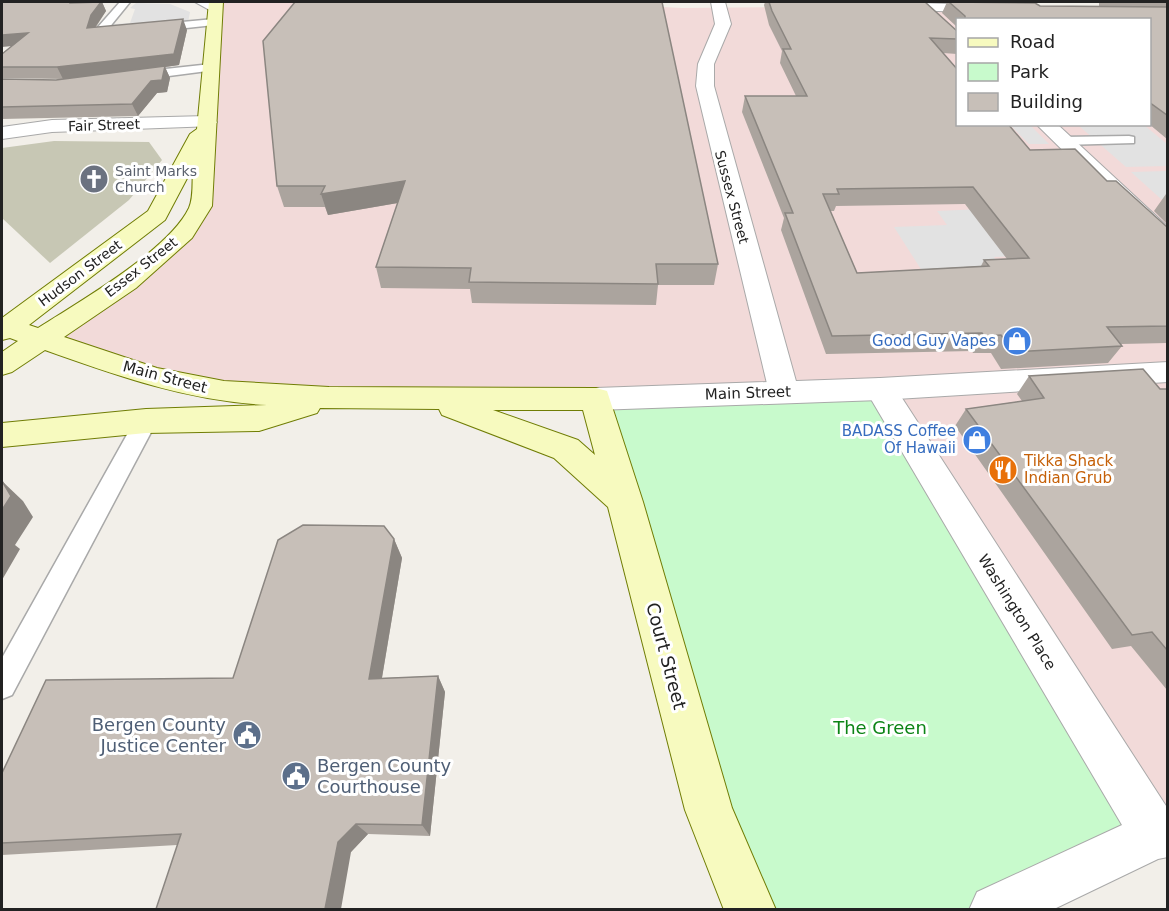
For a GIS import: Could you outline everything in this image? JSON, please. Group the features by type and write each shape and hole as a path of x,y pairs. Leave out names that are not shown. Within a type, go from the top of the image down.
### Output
{"main road":[{"name":"Essex Street","path":"2,365 127,282 184,233 201,206 211,68 212,9"},
{"name":"Essex Street","path":"158,215 207,122"},
{"name":"Hudson Street","path":"4,329 158,215"},
{"name":"Main Street","path":"4,329 42,338 153,377 224,392 329,398 596,399"},
{"path":"423,397 482,415 566,449 626,502"},
{"name":"Main Street","path":"2,435 146,421 259,418 329,398"},
{"name":"Court Street","path":"596,399 709,810 750,909"}],"street":[{"name":"Sussex Street","path":"718,2 723,24 706,64 705,86 784,392"},
{"path":"876,5 1001,10"},
{"path":"923,6 937,20"},
{"name":"Fair Street","path":"2,133 52,126 207,122"},
{"path":"1047,126 1167,240"},
{"name":"Main Street","path":"596,399 880,389 1167,372"},
{"name":"Washington Place","path":"880,389 1161,834"},
{"path":"995,909 1161,834"}],"lane":[{"path":"125,2 102,31 212,9"},
{"path":"129,77 211,68"},
{"path":"1062,141 1129,140"},
{"path":"2,685 146,421"}],"shaded area":[{"path":"216,2 563,2 682,8 923,6 1167,14 1167,833 880,389 243,400 42,342 127,282 201,206"},
{"path":"136,3 170,4 190,12 188,22 112,30 114,24 130,23 135,9 130,8"},
{"path":"1011,126 1031,126 1049,144 1029,144"},
{"path":"1079,126 1145,126 1167,144 1167,166 1126,167"},
{"path":"54,141 149,142 162,160 129,200 50,263 2,218 2,148"},
{"path":"1167,171 1167,199 1161,199 1131,172"},
{"path":"981,209 1018,256 994,257 1005,271 924,274 894,227 947,225 937,211"}],"green space":[{"name":"The Green","path":"880,389 1155,835 995,909 756,909 596,399"}],"building":[{"path":"2,2 101,2 91,15 87,28 183,19 174,54 57,67 2,67 2,54 28,33 2,35"},
{"path":"295,2 662,2 718,264 656,264 658,284 469,282 471,268 376,267 405,181 321,194 325,186 277,186 263,41"},
{"path":"769,2 925,2 956,30 956,39 930,38 956,68 956,126 1010,126 1030,150 1075,149 1107,181 1116,181 1167,227 1167,326 1107,327 1122,346 1012,352 1001,335 984,336 982,333 832,336 785,213 793,213 745,96 807,96 783,49 791,49","holes":["973,187 1029,258 984,260 989,266 857,273 823,194 839,194 837,189"]},
{"path":"949,2 1035,3 1040,6 1167,7 1167,115 1151,103 1151,18 965,18"},
{"path":"165,66 162,80 151,81 132,104 2,107 2,79 56,80"},
{"path":"1143,369 1160,389 1167,389 1167,650 1152,632 1132,635 966,409 1044,398 1029,376"},
{"path":"2,481 11,496 2,510"},
{"name":"Bergen County Justice Center","path":"303,525 384,526 394,539 369,679 438,676 422,825 356,824 338,842 325,909 156,909 181,834 2,843 2,773 46,680 233,678 278,540"}],"place":[{"name":"Saint Marks Church","path":"94,179"},
{"name":"Good Guy Vapes","path":"1017,341"},
{"name":"BADASS Coffee Of Hawaii","path":"977,440"},
{"name":"Tikka Shack Indian Grub","path":"1003,470"},
{"name":"Bergen County Justice Center","path":"247,735"},
{"name":"Bergen County Courthouse","path":"296,776"}]}
